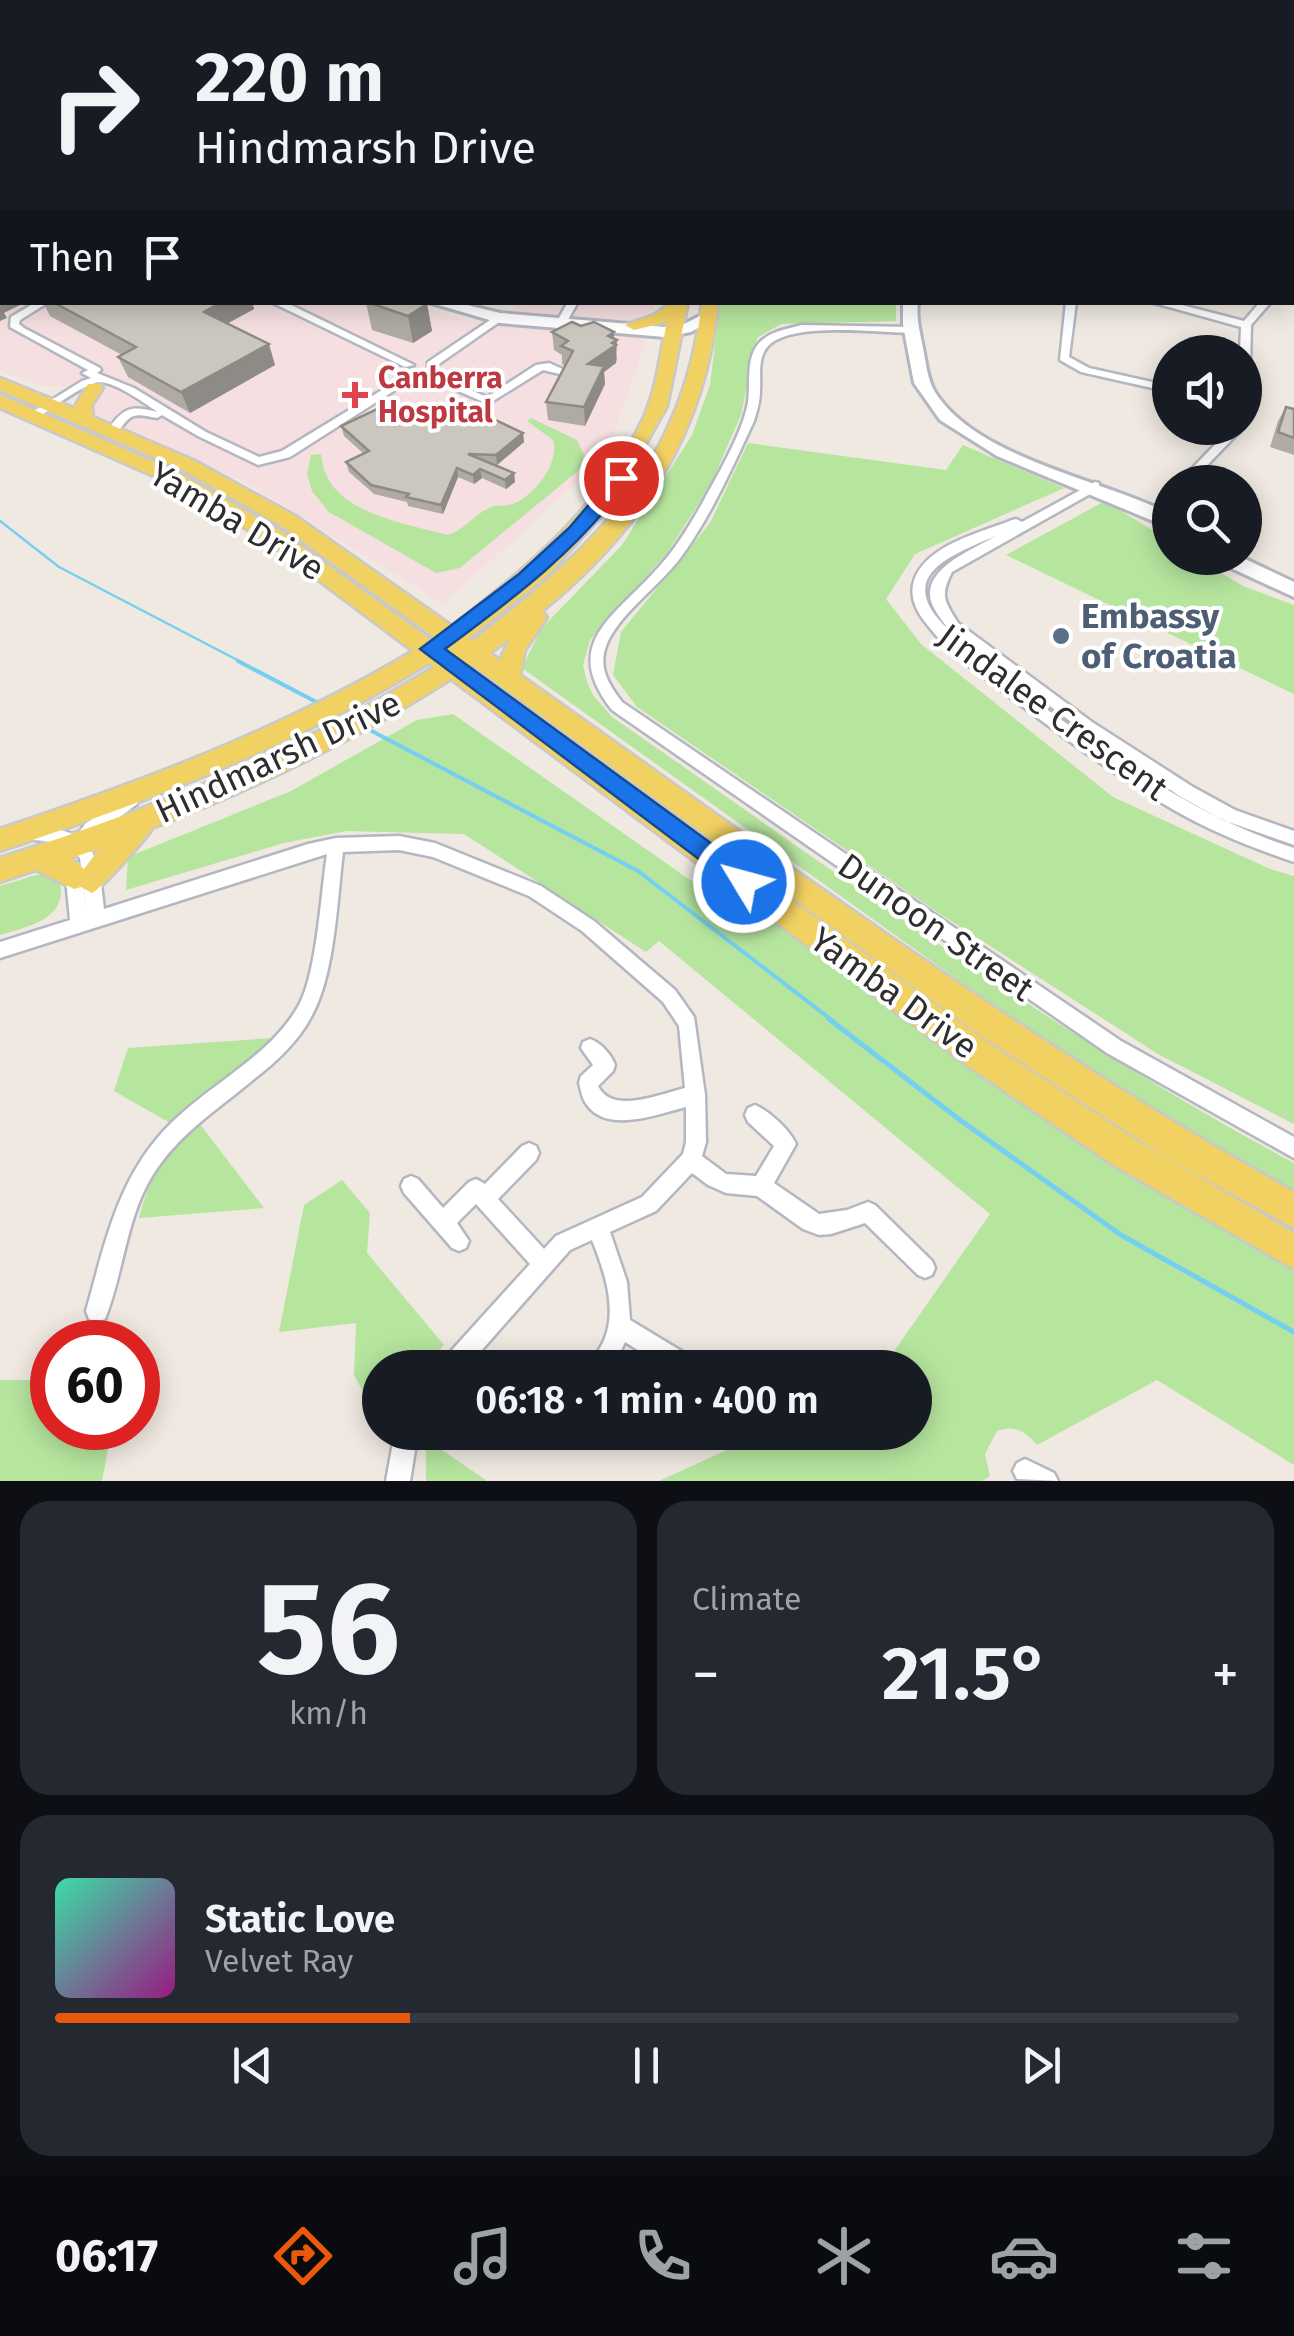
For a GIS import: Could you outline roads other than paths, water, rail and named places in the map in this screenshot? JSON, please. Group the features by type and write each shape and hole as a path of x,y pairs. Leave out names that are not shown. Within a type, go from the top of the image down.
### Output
{"main road":[{"path":"640,328 679,305"},
{"name":"Hindmarsh Drive","path":"459,651 490,608 576,532 621,478 651,422 679,305"},
{"name":"Hindmarsh Drive","path":"0,870 155,816 337,736 414,692 459,651 554,588 610,534 648,485 680,428 695,389 709,310"},
{"path":"640,328 654,338 666,372"},
{"path":"0,383 41,392 93,380"},
{"path":"84,418 83,405 93,380"},
{"name":"Yamba Drive","path":"0,383 46,412 206,494 459,651 508,676 1040,1058 1179,1146 1294,1211"},
{"name":"Yamba Drive","path":"0,401 84,418 260,503 399,614 430,649 459,651 518,714 1010,1077 1184,1189 1294,1252"},
{"path":"508,676 514,649 549,602 554,588"},
{"path":"360,694 399,648 399,614 490,608"},
{"name":"Hindmarsh Drive","path":"10,836 141,792 310,720 360,694 430,649"},
{"path":"414,692 466,691 518,714"},
{"path":"38,859 83,879 155,816"}],"street":[{"path":"26,305 15,320 16,328 93,380 130,390 258,462 286,454 409,372"},
{"path":"15,320 39,305"},
{"path":"282,305 409,372 432,371 488,401 540,367 564,372"},
{"path":"447,305 500,318 674,330 704,346"},
{"path":"561,322 571,305"},
{"path":"911,305 912,330 926,391 962,431 1152,512"},
{"path":"1070,305 1064,358 1085,370 1152,385"},
{"path":"1168,305 1246,325"},
{"path":"1246,335 1246,325 1263,305"},
{"path":"674,330 709,310"},
{"path":"432,371 500,318"},
{"name":"Dunoon Street","path":"912,330 802,328 786,330 765,341 757,357 751,415 712,499 666,568 604,634 596,657 600,686 616,706 1022,986 1114,1047 1294,1148"},
{"path":"46,412 93,380"},
{"path":"46,412 93,380"},
{"path":"113,431 124,416 136,410 171,416"},
{"path":"1201,465 1221,445"},
{"name":"Jindalee Crescent","path":"1095,486 947,569 936,589 944,616 1055,704 1158,774 1229,815 1294,838"},
{"name":"Jindalee Crescent","path":"1044,514 987,533 932,562 919,587 928,620 994,676 1148,785 1222,828 1294,855"},
{"path":"1257,575 1294,590"},
{"path":"81,844 90,829 141,792"},
{"path":"10,836 50,834 81,844 89,853 83,879 88,922"},
{"path":"0,950 336,845 399,843 435,850 558,903 682,1010 688,1023 696,1142 691,1160 650,1204 563,1243 466,1350"},
{"path":"97,1311 125,1217 153,1156 276,1046 306,1010 316,979 336,845"},
{"path":"590,1048 606,1064 588,1083 588,1094 596,1105 609,1112 695,1095"},
{"path":"755,1115 786,1144 761,1186"},
{"path":"485,1198 529,1153"},
{"path":"691,1160 716,1180 735,1186 761,1186 810,1223 829,1227 868,1212 925,1268"},
{"path":"411,1186 459,1241"},
{"path":"443,1223 476,1189 542,1262"},
{"path":"598,1229 611,1260 621,1302 621,1327 609,1350"},
{"path":"621,1327 659,1350"},
{"path":"398,1481 404,1450"}],"waterway":[{"path":"0,521 59,567 243,663"},
{"path":"238,661 322,705"},
{"path":"366,728 638,871 833,1021"},
{"path":"829,1019 960,1120 1121,1235 1294,1332"}],"place":[{"name":"Canberra Hospital","path":"355,395"},
{"name":"Embassy of Croatia","path":"1061,636"}]}
